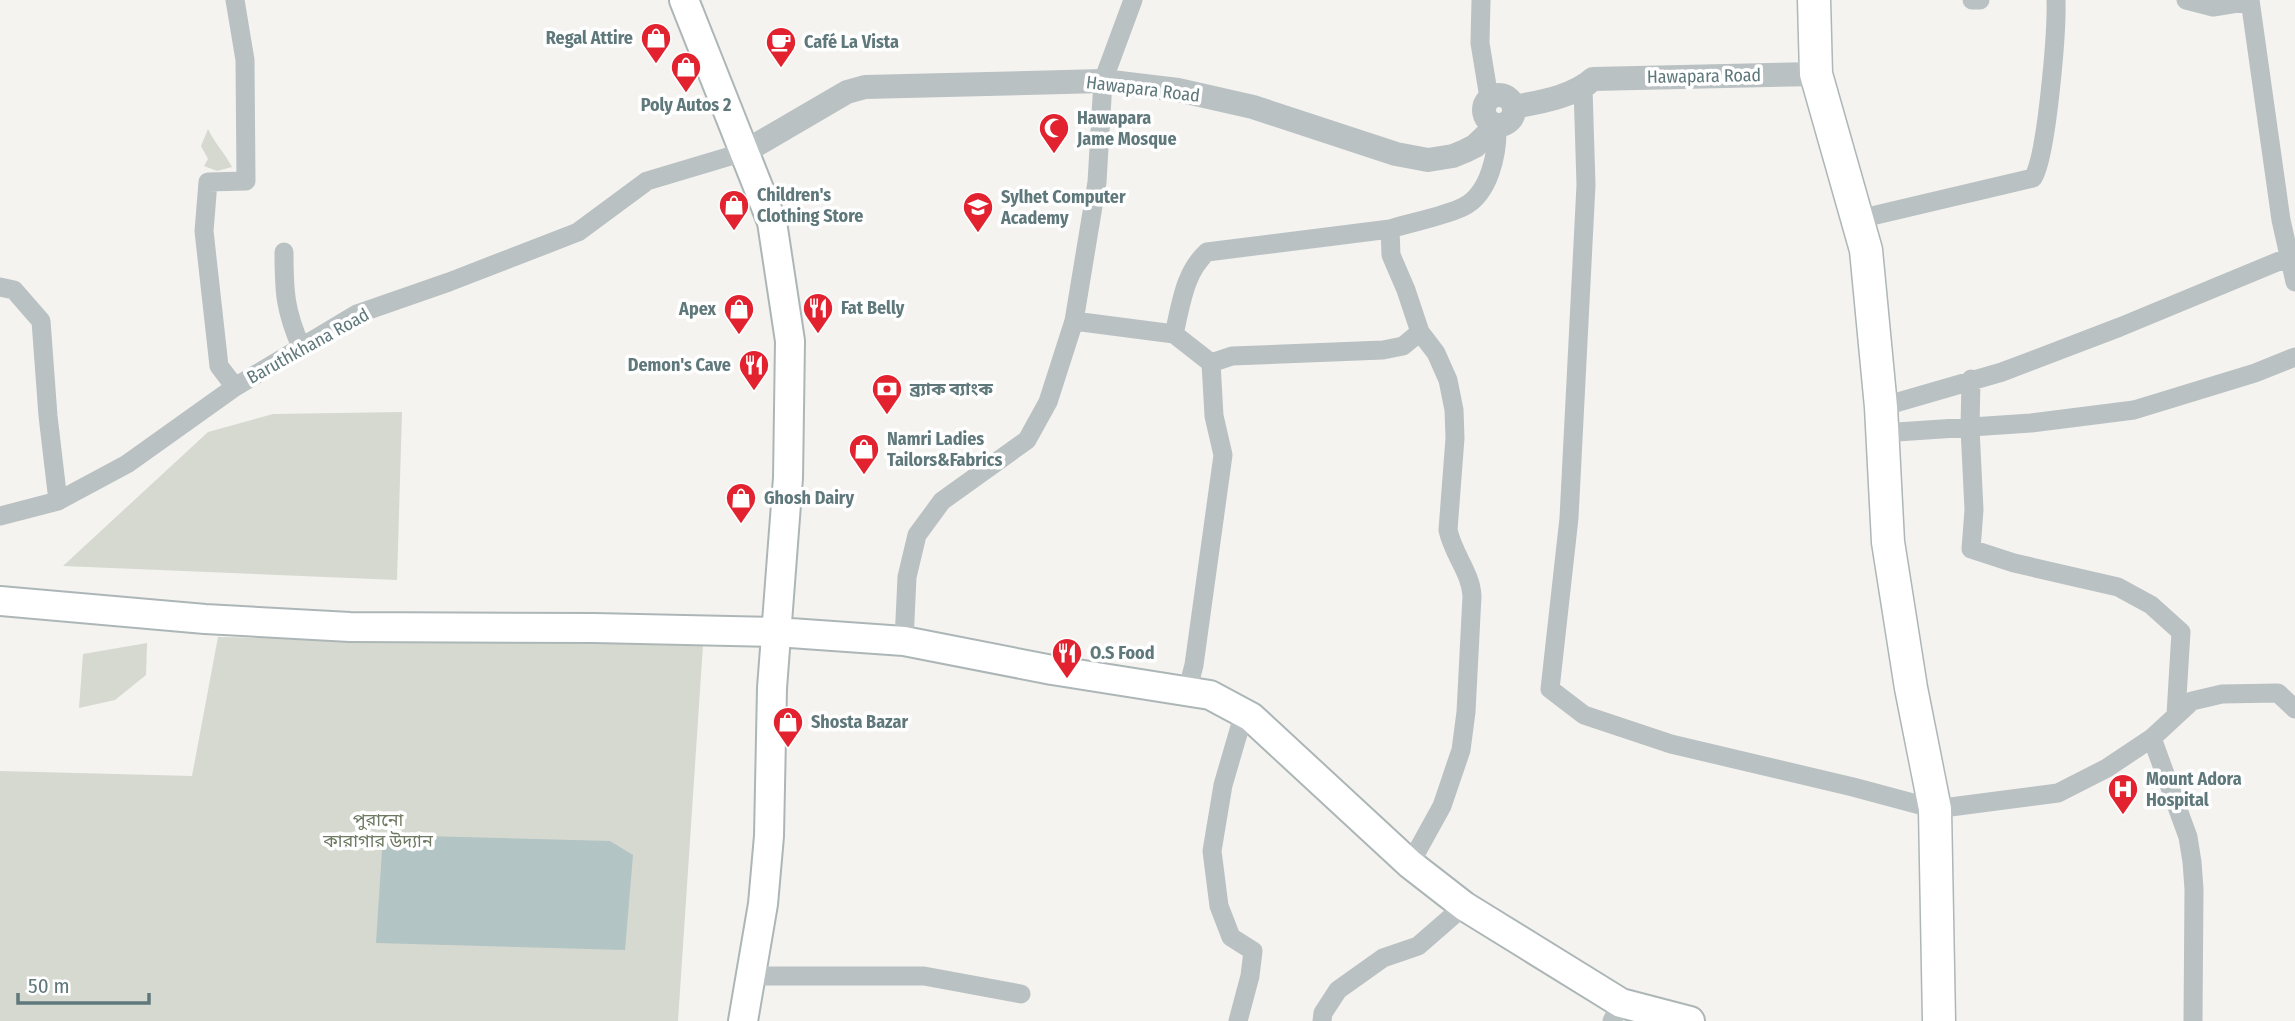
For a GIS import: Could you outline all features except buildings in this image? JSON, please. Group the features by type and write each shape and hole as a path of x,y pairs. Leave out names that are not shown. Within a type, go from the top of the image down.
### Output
{"main road":[{"path":"684,0 772,222 790,341 788,478 772,688 769,836 763,904 743,1021"},
{"path":"1814,0 1816,74 1866,250 1882,420 1888,542 1911,688 1935,809 1939,1021"},
{"path":"0,601 205,619 350,627 776,632 904,640 1052,670 1210,695 1251,717 1410,864 1464,906 1617,1012 1690,1021"}],"street":[{"path":"234,387 219,366 204,231 208,182 246,181 245,60 235,0"},
{"path":"904,640 907,577 917,535 942,501 1027,440 1048,402 1074,321 1097,182 1103,81 1133,0"},
{"path":"1481,0 1480,43 1489,98"},
{"path":"1972,0 1980,0"},
{"path":"1859,219 2034,178 2044,132 2056,0"},
{"path":"2186,0 2213,7 2250,0 2281,220 2295,282"},
{"name":"Hawapara Road","path":"1514,107 1583,88 1593,79 1816,74"},
{"name":"Hawapara Road","path":"744,152 847,92 865,87 1103,81 1178,90 1253,107 1396,154 1428,160 1453,156 1475,146 1497,125"},
{"path":"1583,88 1586,186 1569,518 1550,689 1584,715 1671,744 1853,786 1935,809 2058,793 2107,768 2152,738 2192,701 2222,694 2278,693 2295,709"},
{"path":"1495,95 1506,96 1514,107 1513,116 1497,125 1488,121 1484,106 1489,98 1495,95"},
{"path":"1174,334 1183,293 1196,263 1207,252 1390,229 1465,206 1490,176 1497,125"},
{"name":"Baruthkhana Road","path":"0,516 58,501 127,464 234,387 358,314 578,232 646,181 744,152"},
{"path":"1390,229 1391,255 1420,332 1436,353 1450,390 1455,438 1448,530 1451,545 1471,584 1472,596 1466,712 1461,750 1442,806 1410,864"},
{"path":"284,252 284,288 288,318 301,347"},
{"path":"1882,420 1971,379 2002,372 2289,257"},
{"path":"0,287 15,290 41,321 58,501"},
{"path":"1074,321 1174,334 1211,363 1214,416 1223,455 1195,665 1187,692"},
{"path":"1211,363 1233,356 1384,350 1403,346 1420,332"},
{"path":"1882,420 1970,428 2134,411 2255,373 2295,357"},
{"path":"1971,379 1970,428 1974,510 1971,549 2014,563 2118,587 2151,605 2181,632 2176,713"},
{"path":"1238,1021 1250,976 1253,951 1231,937 1219,906 1212,851 1223,785 1244,713"},
{"path":"2152,738 2188,837 2192,862 2193,1021"},
{"path":"1322,1021 1338,990 1383,958 1418,946 1464,906"},
{"path":"752,976 924,976 1021,994"}],"green space":[{"path":"208,129 232,167 217,171 204,166 208,159 201,146"},
{"path":"402,412 397,580 63,566 208,432 273,414"},
{"name":"পুরানো কারাগার উদ্যান","path":"218,637 703,645 678,1021 0,1021 0,771 192,776"},
{"path":"147,643 146,675 115,700 79,708 83,654"}],"shaded area":[{"path":"383,835 610,841 633,855 625,950 376,943"}],"place":[{"name":"Regal Attire","path":"656,65"},
{"name":"Café La Vista","path":"781,69"},
{"name":"Poly Autos 2","path":"686,94"},
{"name":"Hawapara Jame Mosque","path":"1054,155"},
{"name":"Children's Clothing Store","path":"734,232"},
{"name":"Sylhet Computer Academy","path":"978,234"},
{"name":"Fat Belly","path":"818,335"},
{"name":"Apex","path":"739,336"},
{"name":"Demon's Cave","path":"754,392"},
{"name":"ব্র্যাক ব্যাংক","path":"887,416"},
{"name":"Namri Ladies Tailors&Fabrics","path":"864,476"},
{"name":"Ghosh Dairy","path":"741,525"},
{"name":"O.S Food","path":"1067,680"},
{"name":"Shosta Bazar","path":"788,749"},
{"name":"Mount Adora Hospital","path":"2123,816"}]}
